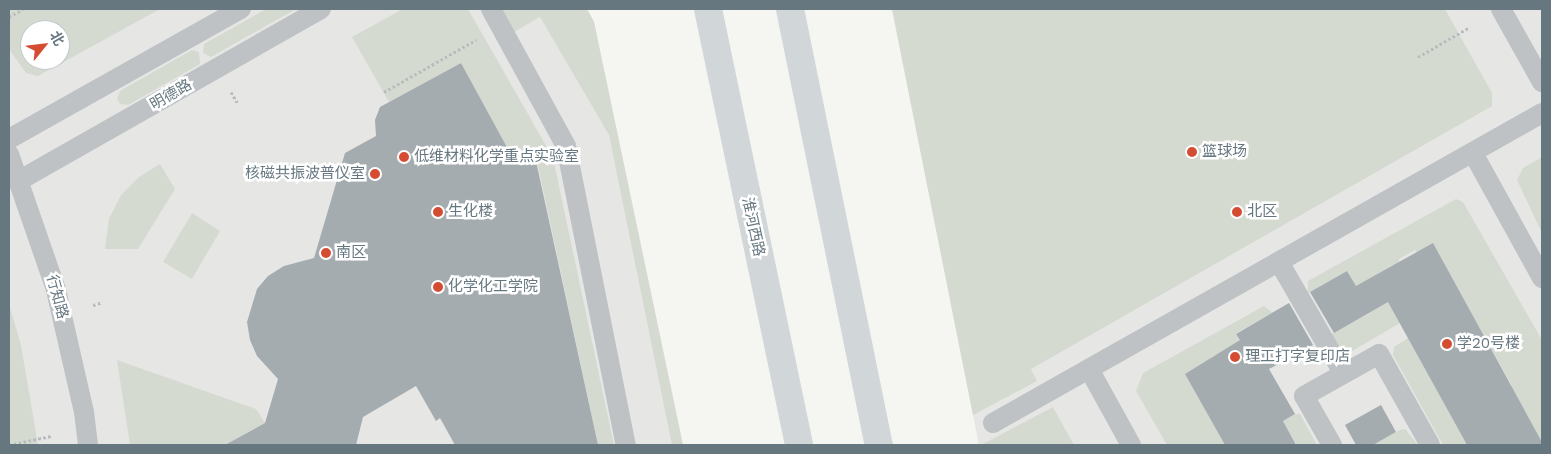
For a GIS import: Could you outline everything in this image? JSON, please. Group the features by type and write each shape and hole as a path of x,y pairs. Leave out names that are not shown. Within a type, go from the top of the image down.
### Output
{"main road":[{"name":"淮河西路","path":"708,9 799,445"},
{"path":"790,9 879,445"}],"lane":[{"path":"9,139 241,9"},
{"name":"明德路","path":"20,180 321,9"},
{"path":"1502,9 1542,82"},
{"path":"496,17 566,146 626,445"},
{"path":"993,423 1542,113"},
{"path":"1473,152 1542,278"},
{"name":"行知路","path":"9,154 20,180 56,290 84,412 88,445"},
{"path":"1279,262 1343,373"},
{"path":"1332,445 1304,396 1378,354 1430,445"},
{"path":"1089,369 1131,445"}],"path":[{"path":"9,17 23,9"},
{"path":"384,92 496,17"},
{"path":"1418,57 1470,27"},
{"path":"230,90 237,102"},
{"path":"93,305 103,302"},
{"path":"9,445 51,436"}],"shaded area":[{"name":"南区","path":"9,9 587,9 594,22 683,445 9,445"},
{"path":"9,9 160,9 70,58 70,20 20,20 20,65 9,49"},
{"path":"266,9 296,9 211,57 203,53 204,44"},
{"path":"403,9 468,9 553,158 614,445 598,445 535,152 515,162 461,63 389,102 352,37"},
{"path":"501,9 587,9 594,22 683,445 672,445 609,135 540,17 514,32"},
{"name":"北区","path":"892,9 1542,9 1542,445 979,445"},
{"path":"892,9 1445,9 1492,93 1492,106 1031,369 1037,381 973,415"},
{"path":"192,50 199,52 200,64 128,105 120,104 117,99 120,91"},
{"path":"24,70 49,70 38,76 26,73"},
{"path":"1542,157 1542,233 1517,180 1523,168"},
{"path":"160,164 175,189 138,249 105,249 109,219 121,195 139,177"},
{"path":"1456,199 1463,202 1542,340 1542,442 1528,416 1507,389 1512,386 1492,350 1487,353 1462,296 1415,250 1399,259 1400,323 1349,353 1338,353 1328,336 1371,312 1347,271 1308,293 1308,281"},
{"path":"192,213 220,231 192,279 163,262"},
{"path":"9,304 21,345 38,445 9,445"},
{"path":"1264,306 1273,313 1236,333 1242,343 1211,357 1212,360 1186,374 1225,445 1167,445 1136,391 1143,373"},
{"path":"1408,338 1467,445 1443,445 1393,355 1394,347"},
{"path":"117,360 256,409 265,423 225,445 130,445"},
{"path":"1053,407 1074,445 981,445"},
{"path":"1295,414 1300,414 1317,445 1296,445 1283,421"},
{"path":"1405,429 1418,445 1373,445 1400,430"}],"building":[{"name":"生化楼","path":"461,63 515,162 534,152 598,445 455,445 440,418 436,421 416,386 363,417 356,445 225,445 265,423 278,379 257,356 250,340 247,322 257,289 268,276 284,266 314,258 345,153 376,136 375,120 380,107"},
{"name":"学20号楼","path":"1433,243 1542,445 1467,445 1388,302 1334,333 1310,292 1347,271 1356,286"},
{"path":"1289,303 1313,345 1269,369 1295,414 1283,421 1296,445 1225,445 1185,374 1240,340 1236,334"},
{"path":"1381,405 1396,432 1373,445 1356,445 1345,425"}],"place":[{"name":"篮球场","path":"1192,152"},
{"name":"低维材料化学重点实验室","path":"404,157"},
{"name":"核磁共振波普仪室","path":"375,174"},
{"name":"生化楼","path":"438,212"},
{"name":"北区","path":"1237,212"},
{"name":"南区","path":"326,253"},
{"name":"化学化工学院","path":"438,287"},
{"name":"学20号楼","path":"1447,344"},
{"name":"理工打字复印店","path":"1235,357"}]}
